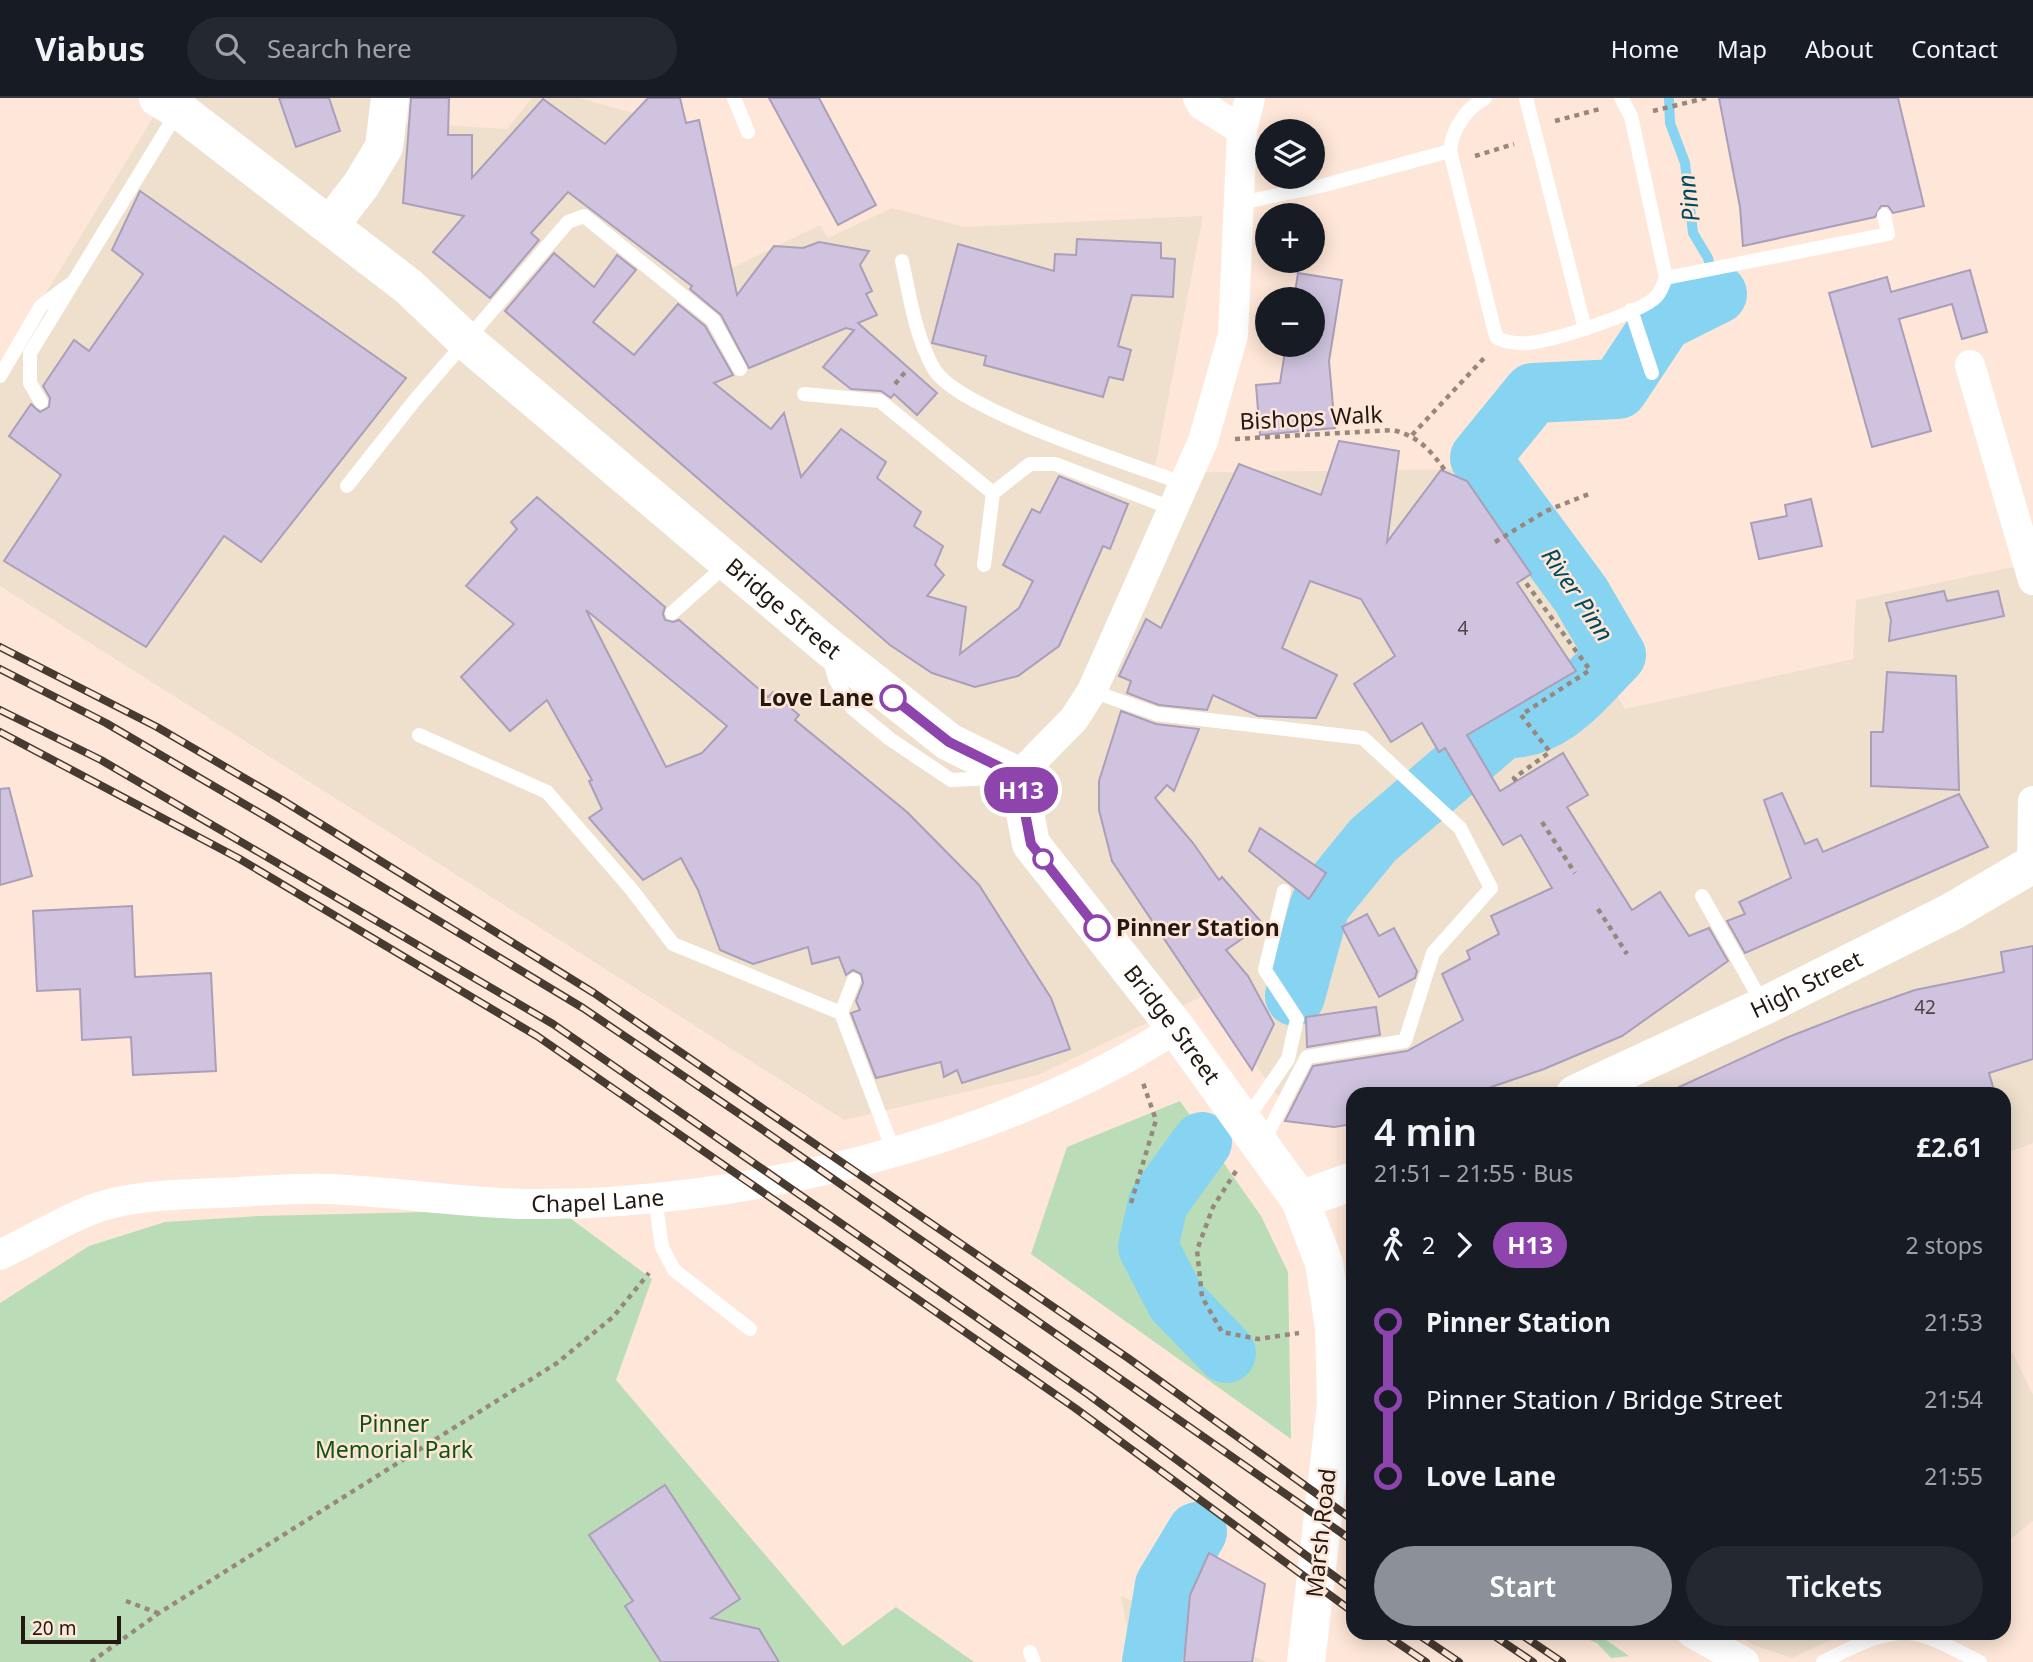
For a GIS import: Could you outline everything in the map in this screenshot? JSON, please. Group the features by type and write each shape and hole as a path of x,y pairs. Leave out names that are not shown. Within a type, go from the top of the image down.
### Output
{"street":[{"path":"331,224 361,185 384,146 390,98"},
{"path":"1198,98 1202,105 1242,130"},
{"path":"1018,776 1074,719 1092,691 1203,441 1233,335 1242,130 1250,98"},
{"name":"Bridge Street","path":"168,104 331,224 409,287 466,341 826,645 949,742 1018,776 1031,844 1176,1028 1300,1200"},
{"path":"1970,365 2033,580"},
{"path":"2032,865 2033,801"},
{"name":"High Street","path":"1590,1087 1764,1006 1951,912 2032,865"},
{"name":"Chapel Lane","path":"0,1255 99,1207 153,1196 328,1189 527,1204 718,1192 894,1152 1058,1095 1134,1056 1176,1028"},
{"path":"1300,1200 1346,1184"},
{"name":"Marsh Road","path":"1300,1200 1324,1263 1345,1408 1307,1662"},
{"path":"1705,1640 1744,1662"}],"lane":[{"path":"734,98 748,132"},
{"path":"1485,98 1461,120 1453,134 1450,151 1493,329 1501,340 1511,344 1530,343 1585,328 1658,296 1666,278 1630,116 1621,98"},
{"path":"1526,98 1585,328"},
{"path":"41,402 30,383 30,353 75,279 168,104"},
{"path":"1240,203 1321,186 1450,151"},
{"path":"1666,278 1888,234 1884,215"},
{"path":"347,486 568,222 584,216 713,320 740,369"},
{"path":"902,261 922,343 934,370 950,388 1068,441 1180,497"},
{"path":"0,376 41,306 75,279"},
{"path":"1631,310 1652,373"},
{"path":"804,394 880,401 993,493"},
{"path":"984,565 993,493 1030,464 1055,464 1180,497"},
{"path":"672,613 728,564"},
{"path":"1092,691 1157,714 1363,738 1460,828 1491,888 1433,953 1405,1041 1307,1057 1253,1136"},
{"path":"419,736 547,792 632,890 673,944 841,1013"},
{"path":"1253,1136 1288,1059 1297,1019 1265,970 1284,891"},
{"path":"1702,896 1764,1006"},
{"path":"854,980 841,1013 894,1152"},
{"path":"655,1198 658,1234 674,1270 750,1329"},
{"path":"1823,1662 1857,1644 1872,1640"},
{"path":"1932,1640 1980,1662"}],"path":[{"path":"1630,116 1706,98"},
{"path":"1412,435 1501,340"},
{"path":"880,401 910,367"},
{"name":"Bishops Walk","path":"1203,441 1393,430 1412,435 1428,447 1447,472"},
{"path":"1495,542 1542,514 1589,494"},
{"path":"1516,781 1514,778 1550,752 1521,715 1590,670 1523,579"},
{"path":"1542,822 1575,873"},
{"path":"1598,909 1627,954"},
{"path":"1130,1203 1145,1165 1156,1119 1134,1056"},
{"path":"1253,1136 1213,1207 1197,1250 1202,1297 1222,1332 1258,1339 1334,1327"},
{"path":"91,1662 159,1613 557,1363 613,1317 665,1253"},
{"path":"126,1601 159,1613"}],"shaded area":[{"path":"165,98 374,98 376,121 507,129 532,98 579,98 633,113 675,276 697,285 820,225 828,238 892,208 964,227 1203,216 1154,473 1473,469 1566,603 1625,709 1853,659 1856,600 2033,563 2033,1143 2011,1151 2011,1087 1346,1087 1346,1122 1299,1123 1203,996 1038,1075 844,1120 0,586 0,368"},
{"path":"2011,1349 2033,1395 2033,1521 2011,1538"},
{"path":"1121,1596 1266,1662 1134,1662"},
{"path":"1745,1640 1829,1640 1792,1658"}],"green space":[{"path":"1180,1101 1261,1216 1288,1272 1291,1439 1031,1254 1067,1147"},
{"name":"Pinner Memorial Park","path":"558,1209 652,1279 616,1380 843,1646 896,1607 974,1662 0,1662 0,1303 89,1246 165,1222 259,1216"},
{"path":"1590,1640 1606,1640 1629,1656 1611,1658 1597,1643"}],"building":[{"path":"279,98 329,98 340,131 296,147"},
{"path":"411,98 449,98 448,135 472,135 472,178 543,99 605,144 648,98 680,98 686,123 699,120 737,295 774,246 803,248 819,242 869,251 860,265 872,291 866,294 877,315 858,323 937,393 917,415 894,394 891,398 881,391 851,389 823,367 854,330 846,328 749,368 721,315 690,289 692,286 568,192 531,233 539,240 490,298 433,252 464,216 403,203"},
{"path":"769,98 819,98 876,205 838,225"},
{"path":"1719,98 1898,98 1924,206 1893,213 1888,206 1881,206 1875,217 1743,246 1740,207"},
{"path":"140,191 406,378 261,562 224,536 146,647 4,561 61,475 9,436 31,404 40,412 49,407 50,398 43,386 74,340 89,351 143,274 112,250"},
{"path":"1077,239 1161,243 1161,258 1175,259 1173,297 1132,295 1118,346 1131,350 1123,380 1109,377 1103,397 984,365 986,356 932,343 958,244 1054,271 1055,254 1076,255"},
{"path":"554,253 594,287 617,255 636,270 593,322 634,355 678,304 705,326 733,375 714,383 771,429 784,413 801,477 841,429 886,462 877,478 921,512 914,526 943,546 935,565 944,575 927,596 966,607 960,654 1019,608 1033,581 1003,565 1032,509 1040,513 1059,476 1128,504 1110,549 1103,546 1059,646 1018,676 975,687 932,673 890,645 505,311"},
{"path":"1970,270 1987,332 1962,339 1952,304 1899,319 1931,431 1872,447 1829,293 1887,277 1891,292"},
{"path":"1298,273 1342,280 1329,361 1335,428 1260,435 1256,385 1280,383 1284,357 1325,357 1325,287 1296,287"},
{"path":"1339,441 1399,451 1387,542 1441,470 1467,481 1531,574 1517,583 1576,671 1467,735 1500,791 1563,753 1588,795 1567,807 1632,910 1660,892 1689,936 1709,928 1728,961 1622,1036 1544,1069 1491,1087 1346,1087 1346,1125 1334,1127 1285,1121 1313,1066 1407,1051 1463,1020 1442,974 1470,959 1467,951 1499,934 1491,916 1552,888 1521,835 1503,845 1445,748 1439,752 1422,723 1391,742 1354,684 1395,656 1361,599 1310,581 1282,648 1337,675 1316,718 1258,716 1213,695 1207,710 1159,705 1127,693 1131,681 1119,676 1146,619 1161,628 1239,464 1321,495"},
{"path":"537,497 665,607 665,620 679,620 768,697 773,692 799,715 795,720 907,812 979,885 1051,998 1070,1049 962,1083 957,1070 944,1077 941,1062 876,1078 851,1013 860,1010 856,1001 863,983 861,974 853,970 846,975 839,957 812,964 808,947 753,964 720,950 698,890 681,858 643,880 589,818 602,809 589,781 592,780 547,700 510,731 461,677 514,624 466,586 517,529 511,522","holes":["586,610 727,726 702,753 666,767"]},
{"path":"1811,499 1822,546 1759,559 1751,523 1787,516 1785,505"},
{"path":"1944,591 1947,601 1998,591 2004,616 1889,641 1891,620 1886,603"},
{"path":"1887,672 1956,676 1959,790 1871,786 1871,732 1883,732"},
{"path":"1121,711 1156,724 1199,729 1174,791 1167,785 1155,798 1193,843 1219,880 1222,877 1263,924 1226,950 1248,976 1274,1024 1252,1070 1112,861 1099,810 1099,781"},
{"path":"9,788 32,876 0,885 0,789"},
{"path":"1782,793 1805,844 1817,839 1823,852 1959,794 1988,847 1745,953 1727,921 1745,914 1739,902 1791,878 1764,800"},
{"path":"1260,828 1326,873 1309,899 1249,851"},
{"path":"132,906 135,977 211,973 216,1071 133,1075 131,1037 82,1040 80,989 37,991 33,911"},
{"path":"1367,914 1379,936 1394,928 1417,971 1415,978 1379,997 1342,927"},
{"path":"2033,946 2033,1059 1989,1073 1993,1087 1679,1087 1786,1038 1850,1013 1915,990 2004,972 2001,952"},
{"path":"1376,1007 1380,1035 1307,1047 1306,1017"},
{"path":"665,1485 740,1599 711,1618 759,1629 779,1662 661,1662 625,1606 633,1601 589,1535"},
{"path":"1209,1553 1265,1584 1252,1662 1184,1662 1190,1595"}],"waterway":[{"name":"Pinn","path":"1669,98 1670,123 1685,163 1693,233 1708,258 1717,294"},
{"name":"River Pinn","path":"1295,996 1320,905 1373,840 1504,728 1522,727 1553,714 1580,693 1616,655 1581,595 1480,458 1533,393 1618,389 1663,321 1717,294"},
{"name":"River Pinn","path":"1202,1142 1158,1203 1148,1247 1176,1301 1226,1353"},
{"name":"River Pinn","path":"1152,1662 1165,1585 1197,1532"}],"railway":[{"path":"0,647 157,727 282,800 594,993 1128,1358 1346,1515"},
{"path":"0,669 106,723 583,1008 763,1130 1346,1536"},
{"path":"0,710 101,760 553,1024 1089,1395 1346,1585"},
{"path":"0,732 238,858 537,1036 1075,1408 1346,1607"},
{"path":"1393,1640 1426,1662"},
{"path":"1426,1640 1459,1662"},
{"path":"1500,1640 1533,1662"},
{"path":"1529,1640 1562,1662"}],"bus line":[{"name":"H13","path":"893,698 949,742 1018,776 1031,844 1097,928"}],"place":[{"name":"Love Lane","path":"893,698"},
{"name":"Pinner Station","path":"1097,928"}]}
